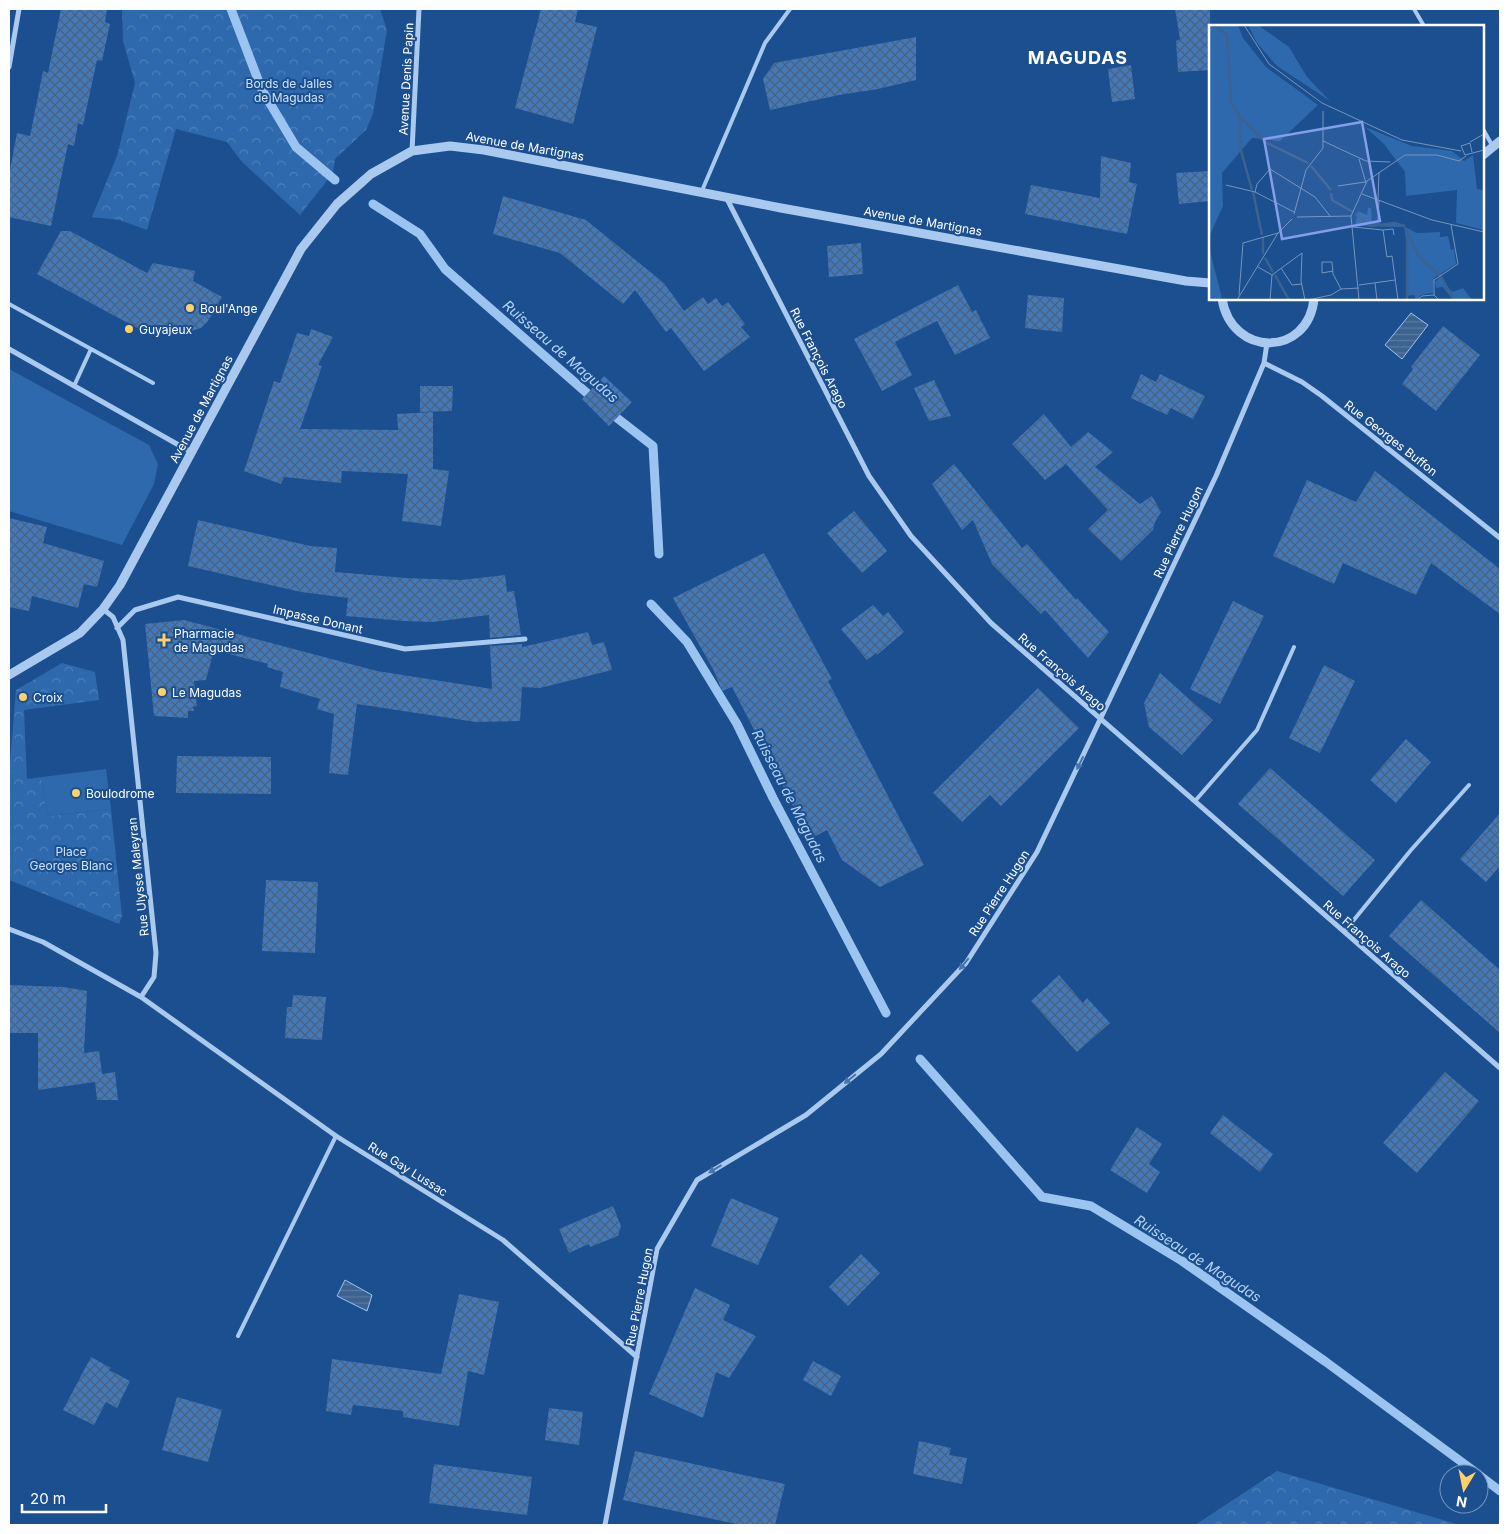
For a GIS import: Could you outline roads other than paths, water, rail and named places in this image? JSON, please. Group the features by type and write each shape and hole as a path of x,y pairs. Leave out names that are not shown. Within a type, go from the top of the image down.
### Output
{"street":[{"path":"9,67 19,9"},
{"name":"Avenue Denis Papin","path":"412,151 419,9"},
{"path":"1484,154 1497,144"},
{"name":"Avenue de Martignas","path":"9,676 80,633 103,609 120,585 301,250 337,204 349,193 371,174 412,151 450,146 484,150 726,197 1186,281 1209,283"},
{"name":"Rue François Arago","path":"726,197 869,476 911,536 990,622 1500,1068"},
{"path":"1222,300 1224,311 1231,324 1241,334 1253,341 1267,343 1281,342 1294,336 1304,326 1311,314 1314,300"},
{"name":"Rue Pierre Hugon","path":"637,1357 657,1248 697,1180 814,1109 881,1054 966,963 1037,852 1216,476 1264,363 1267,343"},
{"path":"9,349 191,452"},
{"name":"Rue Georges Buffon","path":"1264,363 1302,382 1322,396 1500,538"},
{"name":"Impasse Donant","path":"117,628 135,610 178,597 405,649 525,639"},
{"name":"Rue Ulysse Maleyran","path":"103,609 112,617 123,640 156,953 154,977 141,997"},
{"name":"Rue Gay Lussac","path":"9,929 43,942 141,997 336,1136 503,1240 637,1357"},
{"path":"605,1525 637,1357"}],"lane":[{"path":"701,192 765,43 790,9"},
{"path":"1414,9 1423,25"},
{"path":"1484,130 1497,144"},
{"path":"9,304 153,383"},
{"path":"74,386 91,349"},
{"path":"1195,801 1256,730 1294,647"},
{"path":"1344,932 1411,850 1469,785"},
{"path":"238,1336 336,1136"}],"waterway":[{"name":"Ruisseau de Magudas","path":"231,9 262,90 296,147 335,180"},
{"name":"Ruisseau de Magudas","path":"373,204 420,234 445,269 596,401"},
{"name":"Ruisseau de Magudas","path":"608,411 653,446 659,554"},
{"name":"Ruisseau de Magudas","path":"651,604 687,642 737,724 773,798 886,1013"},
{"name":"Ruisseau de Magudas","path":"920,1059 1042,1197 1091,1206 1182,1261 1326,1362 1464,1464"},
{"name":"Ruisseau de Magudas","path":"1489,1483 1500,1491"}],"place":[{"name":"Boul'Ange","path":"190,308"},
{"name":"Guyajeux","path":"129,329"},
{"name":"Pharmacie de Magudas","path":"164,640"},
{"name":"Le Magudas","path":"162,692"},
{"name":"Croix","path":"23,697"},
{"name":"Boulodrome","path":"76,793"}],"district":[{"name":"MAGUDAS","path":"1078,57"}],"park label":[{"name":"Bords de Jalles de Magudas","path":"289,90"},
{"name":"Place Georges Blanc","path":"71,858"}]}
